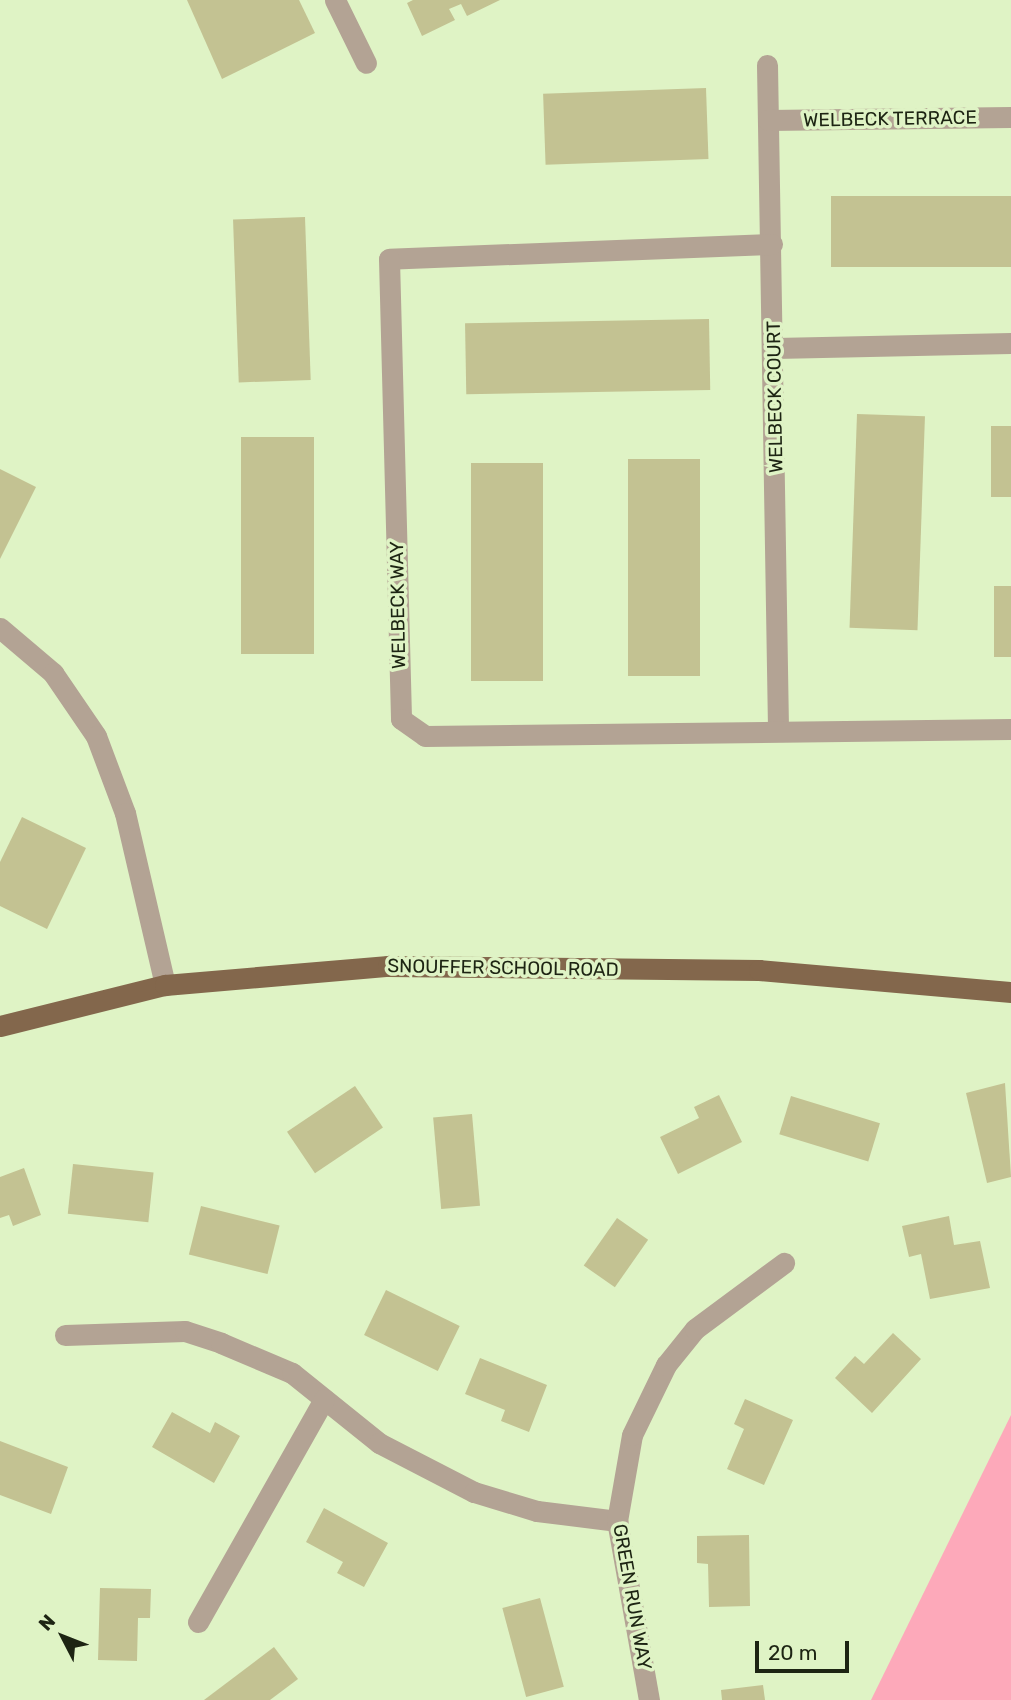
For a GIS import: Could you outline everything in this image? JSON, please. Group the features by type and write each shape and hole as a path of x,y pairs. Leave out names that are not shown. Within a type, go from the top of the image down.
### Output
{"main road":[{"name":"SNOUFFER SCHOOL ROAD","path":"0,1026 165,985 388,966 759,970 1011,992"}],"street":[{"path":"335,0 366,63"},
{"name":"WELBECK COURT","path":"767,65 775,348 778,730"},
{"name":"WELBECK TERRACE","path":"768,120 1011,117"},
{"name":"WELBECK WAY","path":"772,244 389,259 401,719 425,736 1011,729"},
{"path":"775,348 1011,343"},
{"path":"0,628 53,673 96,736 125,813 165,985"},
{"name":"GREEN RUN WAY","path":"649,1700 617,1521 632,1435 666,1365 695,1329 784,1263"},
{"path":"65,1335 185,1331 292,1373 379,1443 474,1492 537,1511 617,1521"},
{"path":"198,1622 324,1399"}],"shaded area":[{"path":"1011,1415 1011,1700 871,1700"}],"building":[{"path":"187,0 299,0 315,33 222,79"},
{"path":"413,0 500,0 467,16 461,4 449,9 455,20 422,36 407,3"},
{"path":"706,88 708,159 546,165 543,94"},
{"path":"831,196 1011,196 1011,267 831,267"},
{"path":"305,217 311,380 239,382 233,220"},
{"path":"709,319 710,390 466,394 465,323"},
{"path":"857,414 925,416 917,630 850,628"},
{"path":"991,426 1011,426 1011,497 991,497"},
{"path":"241,437 314,437 314,654 241,654"},
{"path":"628,459 700,459 700,676 628,676"},
{"path":"471,463 543,463 543,681 471,681"},
{"path":"0,469 36,487 0,559"},
{"path":"994,586 1011,586 1011,657 994,657"},
{"path":"22,817 86,848 47,929 0,906 0,862"},
{"path":"1005,1083 1011,1177 987,1183 966,1093"},
{"path":"355,1086 383,1127 315,1173 287,1132"},
{"path":"719,1095 742,1142 678,1174 660,1137 699,1118 694,1107"},
{"path":"791,1096 880,1123 868,1161 779,1134"},
{"path":"472,1114 480,1206 441,1209 433,1117"},
{"path":"73,1164 154,1172 148,1222 68,1214"},
{"path":"24,1168 41,1215 13,1226 9,1215 0,1218 0,1177"},
{"path":"201,1206 280,1226 267,1274 189,1255"},
{"path":"949,1216 954,1245 980,1241 990,1288 930,1299 921,1254 909,1257 902,1226"},
{"path":"617,1218 648,1240 615,1287 584,1266"},
{"path":"386,1290 460,1326 438,1371 364,1335"},
{"path":"893,1333 921,1359 872,1413 835,1378 855,1356 864,1364"},
{"path":"480,1358 547,1385 529,1432 501,1421 505,1410 465,1394"},
{"path":"745,1399 793,1420 764,1485 727,1469 744,1429 734,1424"},
{"path":"172,1412 210,1433 215,1422 240,1436 214,1483 152,1447"},
{"path":"0,1441 68,1467 51,1514 0,1495"},
{"path":"324,1508 388,1543 364,1587 337,1573 343,1562 306,1542"},
{"path":"749,1535 750,1606 709,1607 708,1564 697,1563 697,1536"},
{"path":"100,1588 151,1589 150,1618 138,1618 137,1661 98,1660"},
{"path":"540,1598 564,1687 526,1697 502,1608"},
{"path":"274,1647 298,1679 270,1700 204,1700"},
{"path":"763,1685 765,1700 722,1700 721,1690"}]}
